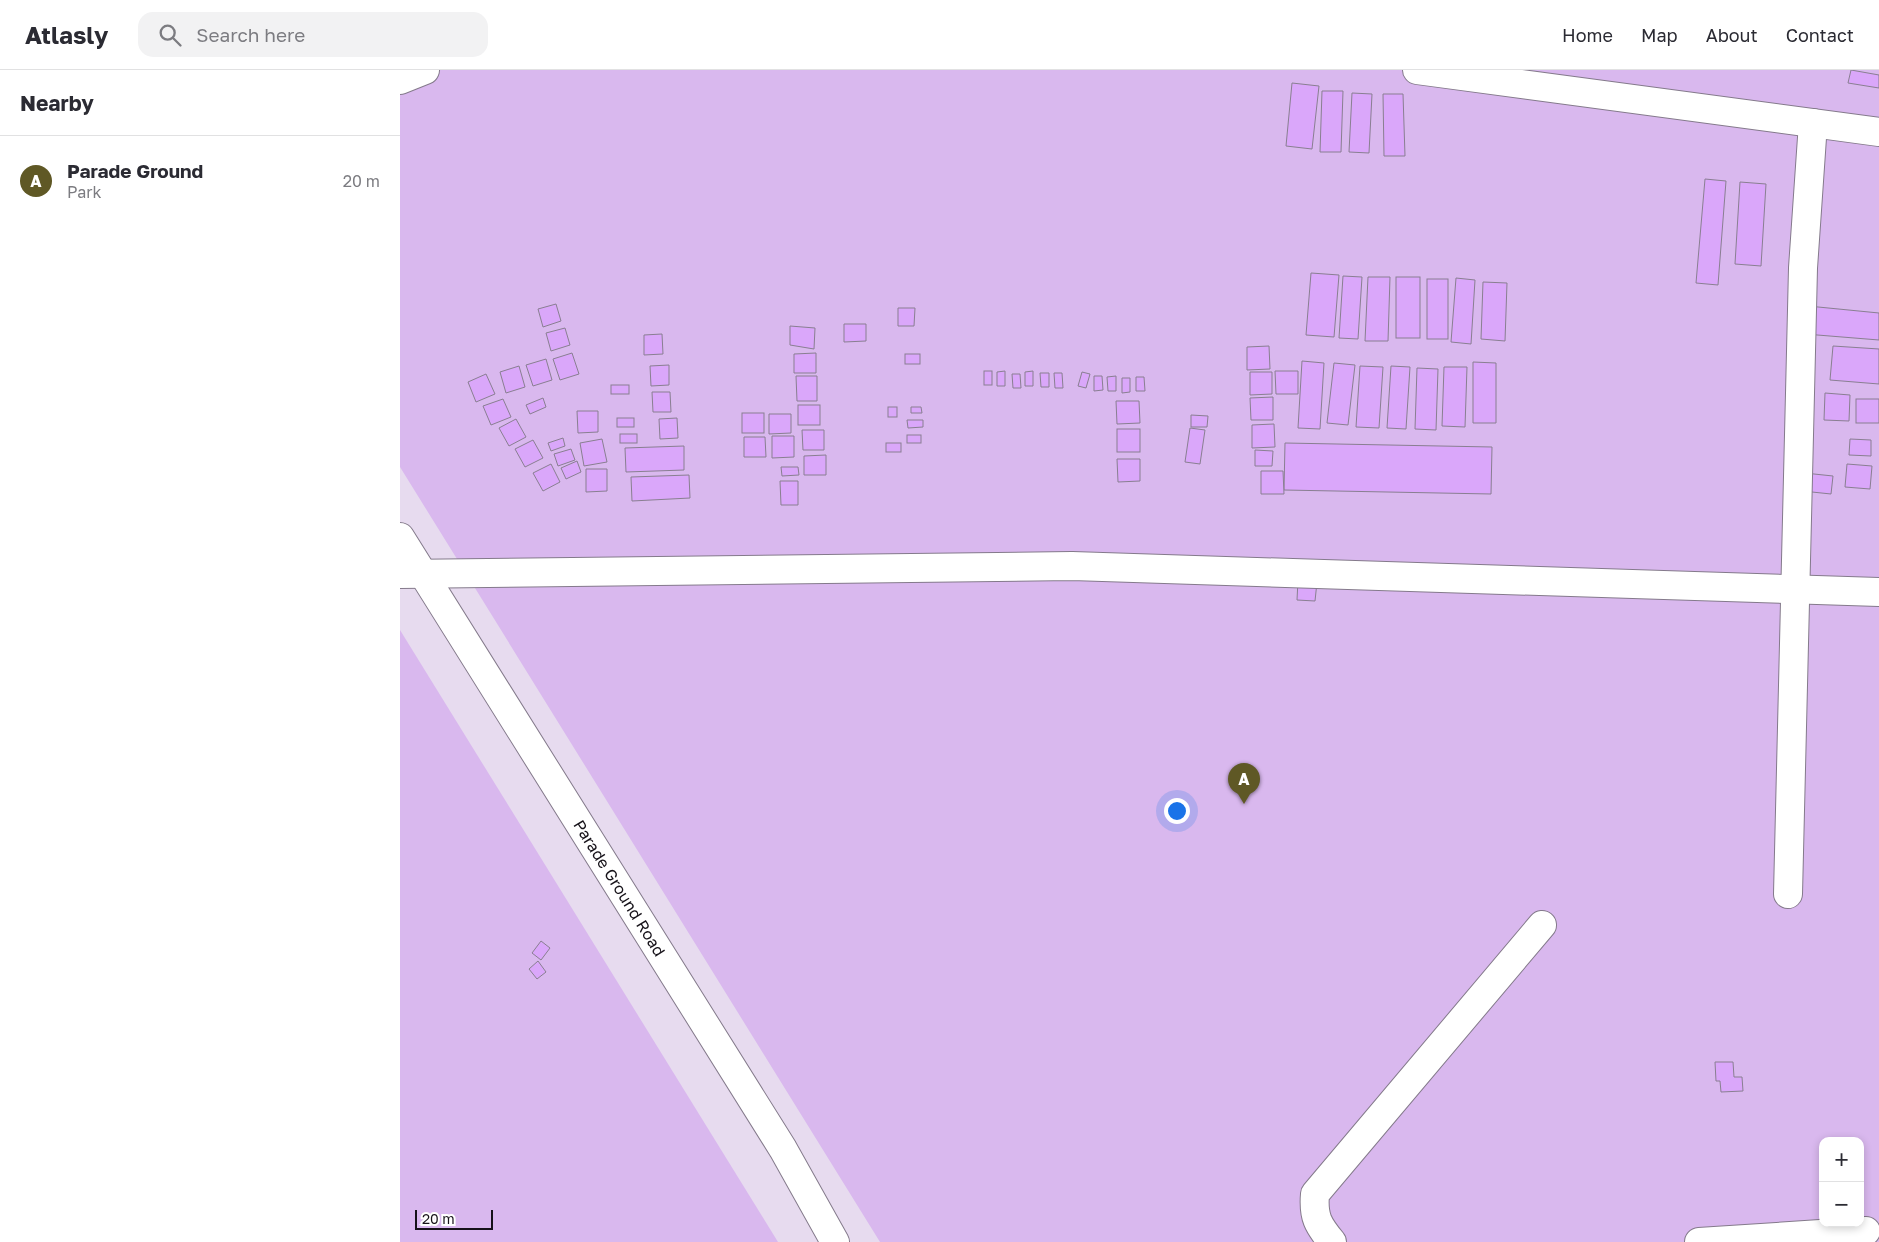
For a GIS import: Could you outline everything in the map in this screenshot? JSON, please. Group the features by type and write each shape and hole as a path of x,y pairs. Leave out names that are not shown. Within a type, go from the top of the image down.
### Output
{"street":[{"path":"400,80 424,70"},
{"path":"1417,70 1879,132"},
{"path":"1788,894 1803,268 1813,124"},
{"name":"Parade Ground Road","path":"400,536 412,573 783,1150 835,1242"},
{"path":"412,573 1072,566 1879,592"},
{"path":"1332,1242 1318,1225 1314,1206 1316,1194 1542,925"},
{"path":"1699,1242 1866,1230"}],"shaded area":[{"path":"400,70 1879,70 1879,1242 880,1242 400,467"},
{"path":"400,630 778,1242 400,1242"}],"building":[{"path":"1851,70 1879,75 1879,88 1848,83"},
{"path":"1292,83 1319,86 1312,149 1286,146"},
{"path":"1322,91 1343,91 1341,152 1320,152"},
{"path":"1352,93 1372,94 1369,153 1349,152"},
{"path":"1383,94 1403,94 1405,156 1384,156"},
{"path":"1705,179 1726,181 1718,285 1696,283"},
{"path":"1740,182 1766,184 1761,266 1735,264"},
{"path":"1311,273 1339,275 1334,337 1306,335"},
{"path":"1343,276 1362,277 1358,339 1339,338"},
{"path":"1368,277 1390,277 1388,341 1365,341"},
{"path":"1396,277 1420,277 1420,338 1396,338"},
{"path":"1456,278 1475,280 1471,344 1451,342"},
{"path":"1427,279 1448,279 1448,339 1427,339"},
{"path":"1483,282 1507,283 1505,341 1481,339"},
{"path":"556,304 561,321 543,327 538,309"},
{"path":"1808,306 1879,313 1879,340 1805,334"},
{"path":"898,308 915,308 914,326 898,326"},
{"path":"844,324 866,324 866,341 844,342"},
{"path":"790,326 815,328 814,349 790,345"},
{"path":"565,328 570,345 551,351 546,333"},
{"path":"662,334 663,354 644,355 644,335"},
{"path":"1269,346 1270,369 1247,370 1247,347"},
{"path":"1833,346 1879,349 1879,384 1830,380"},
{"path":"572,353 579,374 560,380 553,359"},
{"path":"816,353 816,373 794,373 794,354"},
{"path":"905,354 920,354 920,364 905,364"},
{"path":"546,359 552,380 533,386 526,365"},
{"path":"1302,361 1324,363 1320,429 1298,428"},
{"path":"1473,362 1496,363 1496,423 1473,423"},
{"path":"1334,363 1355,365 1348,425 1327,423"},
{"path":"669,365 669,385 651,386 650,366"},
{"path":"519,366 525,387 506,393 500,372"},
{"path":"1360,366 1383,367 1379,428 1356,427"},
{"path":"1391,366 1410,367 1406,429 1387,428"},
{"path":"1444,367 1467,367 1465,427 1442,426"},
{"path":"1417,368 1438,369 1436,430 1415,429"},
{"path":"984,371 992,371 992,385 984,385"},
{"path":"1005,371 1005,386 997,386 997,372"},
{"path":"1033,371 1033,386 1025,386 1025,372"},
{"path":"1275,371 1298,371 1298,394 1276,394"},
{"path":"1082,372 1090,374 1086,388 1078,386"},
{"path":"1250,372 1272,372 1272,394 1250,395"},
{"path":"1040,373 1049,373 1049,387 1041,387"},
{"path":"1054,373 1062,373 1063,388 1055,388"},
{"path":"486,374 495,394 476,402 468,382"},
{"path":"1012,374 1020,374 1021,388 1013,388"},
{"path":"796,376 817,376 817,401 797,401"},
{"path":"1094,376 1102,376 1103,390 1094,391"},
{"path":"1116,376 1116,391 1108,391 1107,377"},
{"path":"1136,377 1144,377 1145,391 1136,391"},
{"path":"1122,378 1130,378 1130,392 1122,393"},
{"path":"611,385 629,385 629,394 611,394"},
{"path":"652,392 670,392 671,412 653,412"},
{"path":"1825,393 1850,395 1849,421 1824,420"},
{"path":"1273,397 1273,420 1251,420 1250,398"},
{"path":"543,398 546,407 530,414 526,405"},
{"path":"503,399 511,417 491,425 483,406"},
{"path":"1856,399 1879,399 1879,423 1856,423"},
{"path":"1116,401 1139,401 1140,423 1117,424"},
{"path":"798,405 820,405 820,425 798,425"},
{"path":"888,407 897,407 897,417 888,417"},
{"path":"911,407 921,407 922,413 911,413"},
{"path":"577,411 598,411 598,432 578,433"},
{"path":"742,413 764,413 764,433 742,433"},
{"path":"769,414 791,414 791,433 769,434"},
{"path":"1191,415 1208,416 1207,427 1191,427"},
{"path":"617,418 634,418 634,427 617,427"},
{"path":"677,418 678,438 660,439 659,419"},
{"path":"516,419 526,437 509,446 499,428"},
{"path":"907,420 923,420 923,427 908,428"},
{"path":"1274,424 1275,447 1252,448 1252,425"},
{"path":"1190,428 1205,430 1200,464 1185,462"},
{"path":"1117,429 1140,429 1140,452 1117,452"},
{"path":"802,430 824,430 824,450 803,450"},
{"path":"620,434 637,434 637,443 620,443"},
{"path":"907,435 921,435 921,443 907,443"},
{"path":"772,436 794,436 794,457 772,458"},
{"path":"744,437 765,437 766,457 744,457"},
{"path":"563,438 565,446 551,451 548,443"},
{"path":"602,439 607,462 584,466 580,443"},
{"path":"1850,439 1871,440 1871,456 1849,455"},
{"path":"533,440 543,458 525,467 515,449"},
{"path":"886,443 901,443 901,452 886,452"},
{"path":"1285,443 1492,447 1491,494 1284,490"},
{"path":"684,446 684,470 626,472 625,448"},
{"path":"571,449 575,460 558,466 554,454"},
{"path":"1255,450 1273,451 1272,466 1255,466"},
{"path":"826,455 826,475 804,475 804,456"},
{"path":"1117,459 1140,459 1140,481 1118,482"},
{"path":"577,461 581,472 566,479 561,468"},
{"path":"551,464 560,482 543,491 533,473"},
{"path":"1847,464 1872,466 1870,489 1845,487"},
{"path":"781,467 798,467 799,475 782,476"},
{"path":"586,469 607,469 607,491 586,492"},
{"path":"1261,471 1283,471 1284,494 1261,494"},
{"path":"1795,472 1833,476 1831,494 1793,490"},
{"path":"689,475 690,498 632,501 631,477"},
{"path":"780,481 798,481 798,505 781,505"},
{"path":"1298,580 1317,582 1315,601 1297,600"},
{"path":"541,941 550,948 541,960 532,953"},
{"path":"538,961 546,972 537,979 529,969"},
{"path":"1715,1062 1733,1062 1734,1077 1742,1077 1743,1091 1721,1092 1720,1081 1716,1081"}],"place":[{"name":"Parade Ground","path":"1244,804"}]}
